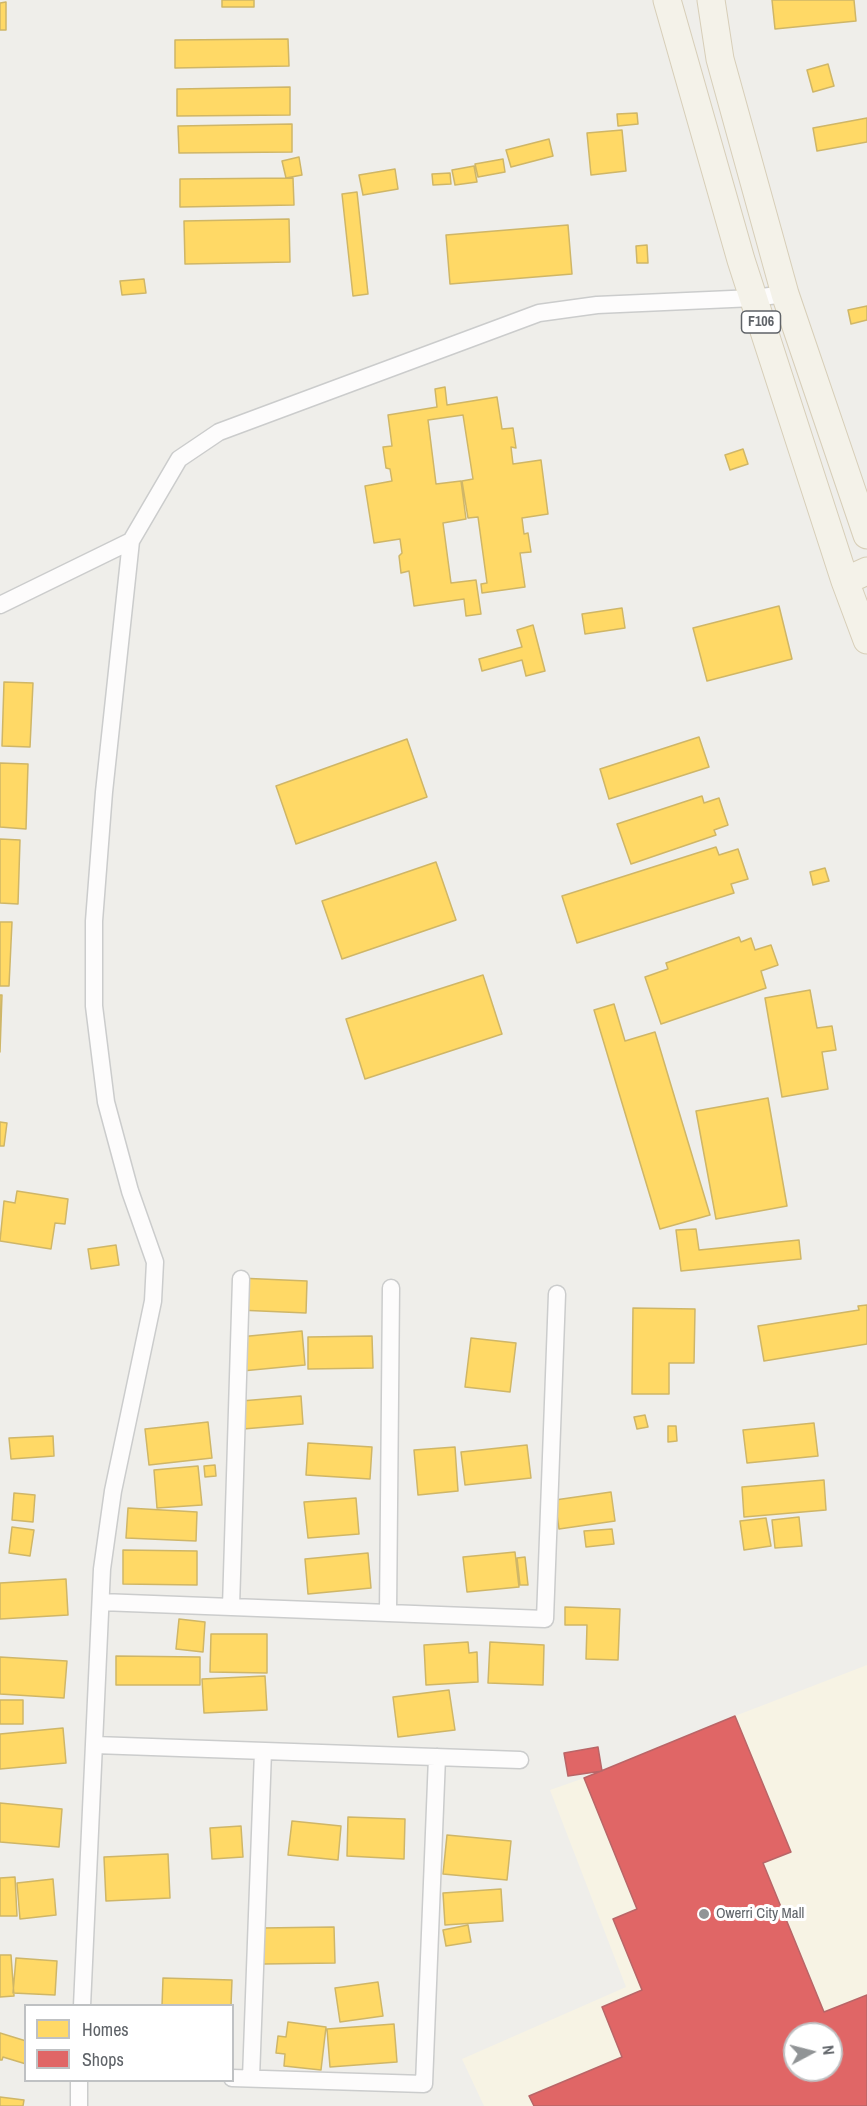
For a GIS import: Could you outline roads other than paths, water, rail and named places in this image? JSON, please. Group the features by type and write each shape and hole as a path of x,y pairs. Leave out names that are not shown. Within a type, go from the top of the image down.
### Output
{"main road":[{"name":"F106","path":"667,0 754,298 832,543 856,576 867,640"},
{"name":"F106","path":"711,0 720,59 785,294 866,531"},
{"path":"832,543 866,531"}],"street":[{"path":"82,2004 102,1569 114,1491 153,1301 155,1262 130,1191 106,1102 94,1006 94,921 104,792 131,541 180,459 219,432 539,313 597,305 754,298 785,294"},
{"path":"0,605 131,541"},
{"path":"231,1607 241,1279"},
{"path":"388,1613 391,1288"},
{"path":"101,1602 545,1619 557,1294"},
{"path":"95,1745 520,1760"},
{"path":"251,2078 263,1751"},
{"path":"234,2078 424,2084 437,1757"},
{"path":"79,2082 79,2106"}],"place":[{"name":"Owerri City Mall","path":"704,1914"}]}
